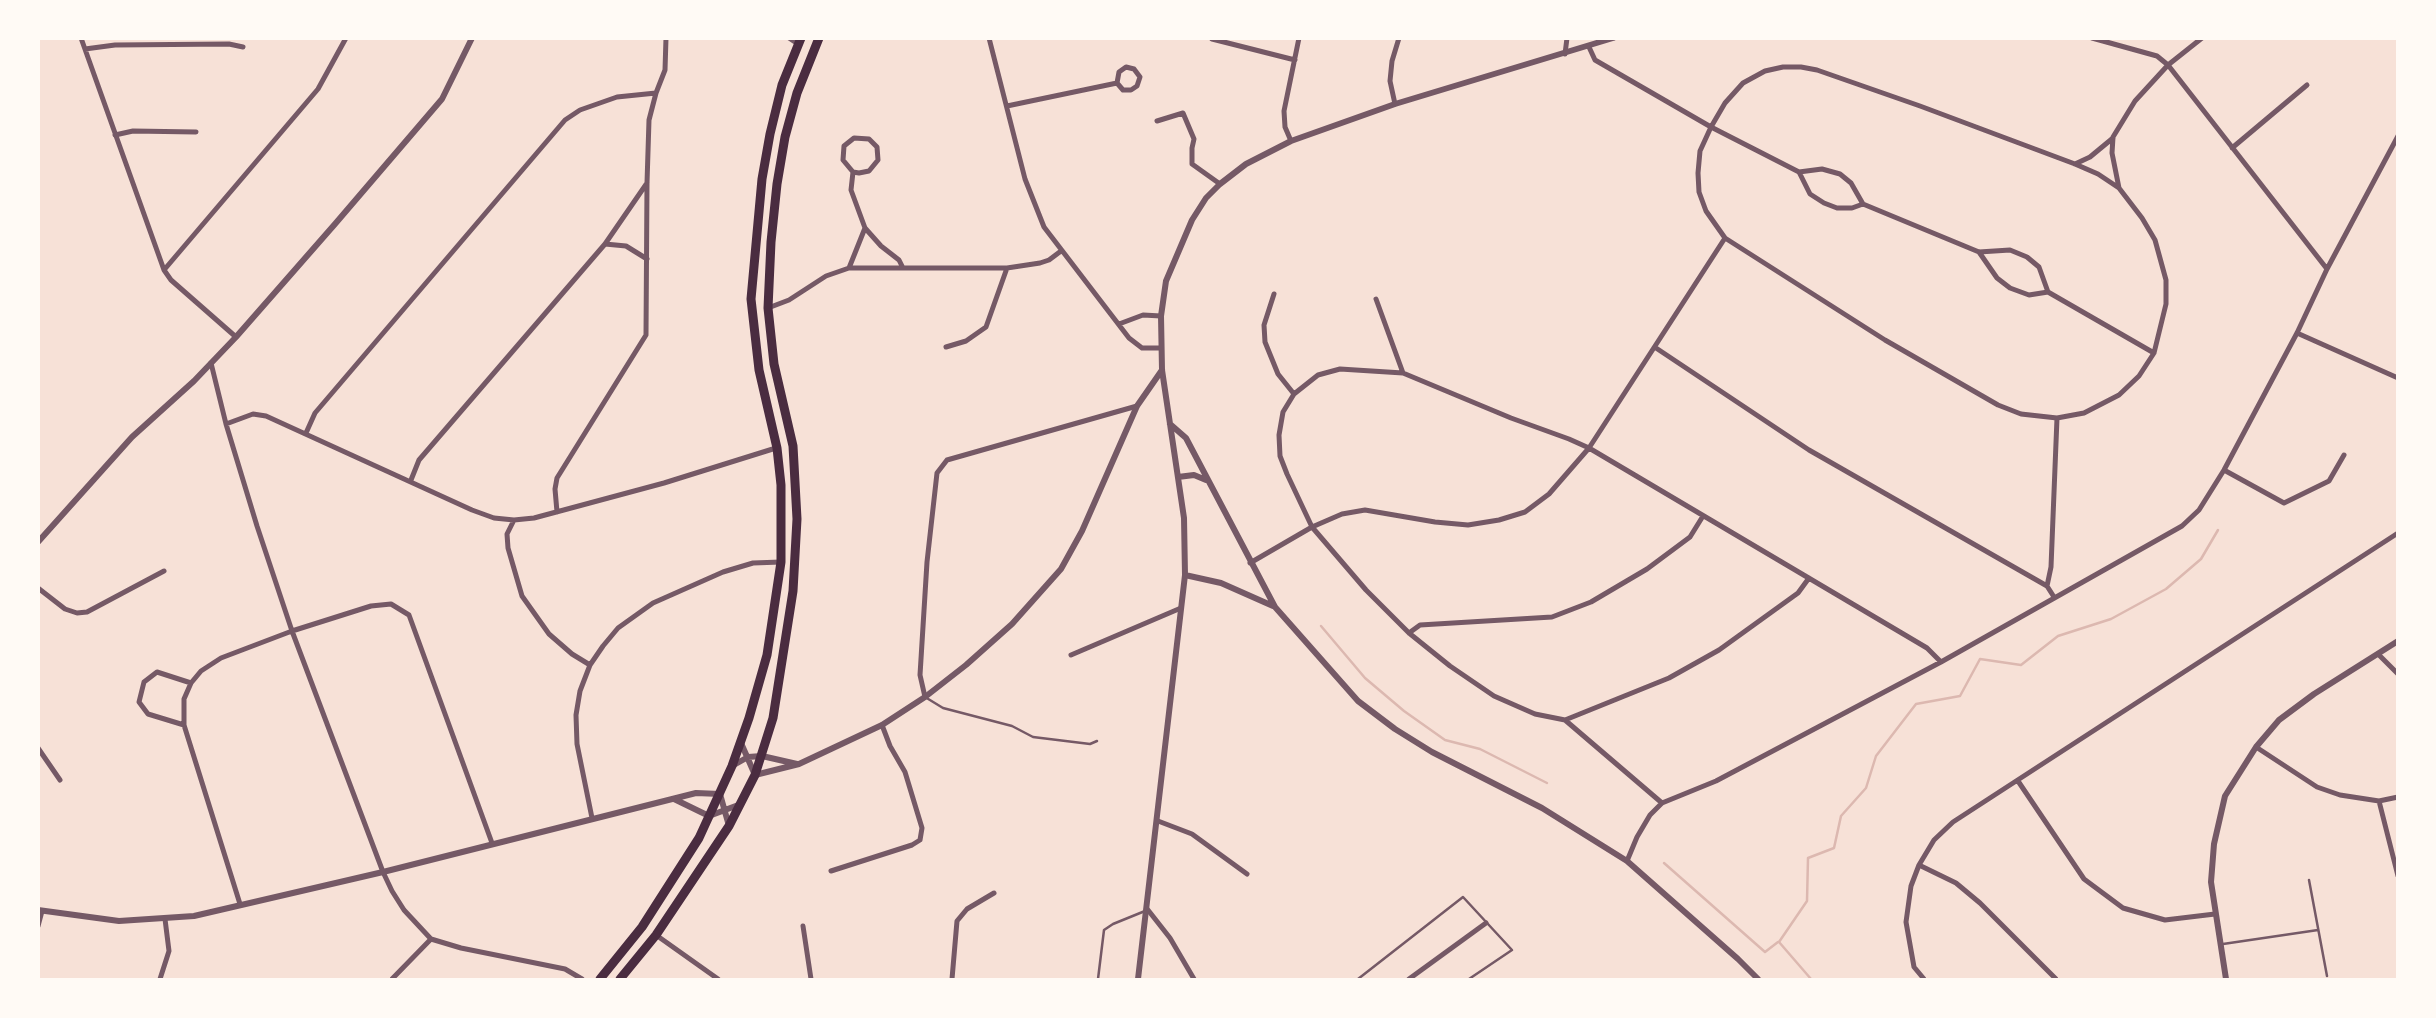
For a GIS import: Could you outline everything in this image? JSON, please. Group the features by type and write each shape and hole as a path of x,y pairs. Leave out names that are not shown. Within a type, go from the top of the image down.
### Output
{"highway":[{"path":"620,979 656,935 729,826 755,775 773,718 793,591 797,519 793,446 774,364 768,308 771,242 785,137 797,93 819,38"},
{"path":"600,979 642,926 694,846 732,766 767,655 781,562 781,497 777,448 759,370 751,299 762,178 770,134 782,85 800,41"}],"street":[{"path":"81,38 164,270 236,337"},
{"path":"164,270 318,89 346,38"},
{"path":"38,542 132,437 194,381 236,337 442,99 472,38"},
{"path":"558,512 555,489 557,478 646,335 649,120 665,70 666,38"},
{"path":"789,38 800,41"},
{"path":"989,38 1025,179 1044,227 1129,338 1142,348 1160,348"},
{"path":"1291,141 1284,120 1299,38"},
{"path":"1395,104 1390,81 1392,61 1399,38"},
{"path":"1565,54 1567,38"},
{"path":"1139,979 1185,575 1184,518 1162,370 1161,316 1166,281 1192,220 1206,198 1220,184 1246,164 1291,141 1395,104 1613,38"},
{"path":"2075,164 2091,157 2113,137 2135,101 2168,65 2202,38"},
{"path":"1212,39 1295,60"},
{"path":"2094,39 2157,56 2168,65 2327,269"},
{"path":"85,49 115,45 229,44 243,47"},
{"path":"1589,47 1595,60 1711,127 1799,172 1822,169 1840,174 1851,183 1863,204 1979,252 2010,250 2026,257 2039,267 2048,292"},
{"path":"1126,67 1134,69 1140,77 1137,86 1131,90 1123,90 1117,83 1119,72 1126,67"},
{"path":"1801,67 1817,70 1920,106 2098,174 2119,188 2155,240 2166,280 2166,304 2154,353 2139,376 2119,395 2084,413 2057,418 2021,414 1998,405 1836,310 1725,238 1706,211 1699,192 1698,163 1711,127 1725,103 1743,83 1765,71 1801,67"},
{"path":"1007,106 1117,83"},
{"path":"2232,148 2307,85"},
{"path":"306,433 315,413 565,120 580,110 617,97 656,93"},
{"path":"1157,121 1183,113 1195,139 1192,164 1220,184"},
{"path":"115,135 133,131 196,132"},
{"path":"1627,861 1650,815 1662,803 1716,781 1941,662 2182,526 2199,510 2224,470 2398,136"},
{"path":"2113,137 2112,153 2119,188"},
{"path":"853,172 869,171 878,160 877,147 869,139 854,138 844,146 843,160 853,172 851,190 865,228 881,246 899,260 903,268"},
{"path":"1799,172 1810,194 1824,203 1837,208 1852,208 1863,204"},
{"path":"411,480 419,460 606,244 647,183"},
{"path":"849,268 865,228"},
{"path":"1250,564 1312,527 1342,514 1365,510 1468,525 1525,512 1549,494 1589,448 1725,238"},
{"path":"606,244 626,246 647,260"},
{"path":"768,308 789,300 826,276 849,268 1007,268 1040,263 1061,251"},
{"path":"1979,252 1997,278 2010,288 2029,295 2048,292 2154,353"},
{"path":"946,347 966,341 986,327 1007,268"},
{"path":"1274,295 1264,325 1265,342 1278,374 1294,394"},
{"path":"1376,299 1403,373"},
{"path":"1119,324 1143,315 1161,316"},
{"path":"2297,333 2398,378"},
{"path":"1656,348 1809,450 2046,586 2054,597"},
{"path":"211,363 226,424 292,631 383,872 404,910 432,939 461,948 565,969 582,979"},
{"path":"1662,803 1565,720 1535,714 1494,696 1450,666 1409,633 1366,590 1312,527 1280,456 1279,435 1283,412 1294,394 1318,375 1340,369 1403,373 1589,448 1927,648 1941,662"},
{"path":"740,742 755,775 799,764 882,724 925,697 966,665 1012,624 1061,569 1082,531 1137,406 1162,370"},
{"path":"925,697 920,662 937,473 947,460 1137,406"},
{"path":"226,424 253,414 266,416 483,514 514,520 534,518 664,483 777,448"},
{"path":"2046,586 2051,567 2057,418"},
{"path":"1170,424 1186,438 1275,607 1357,701 1432,752 1542,808 1627,861 1758,979"},
{"path":"2224,470 2284,503 2329,481 2344,455"},
{"path":"1178,477 1194,475 1207,481"},
{"path":"1409,633 1420,625 1552,617 1591,602 1647,569 1679,545 1689,537 1703,516"},
{"path":"514,520 507,534 508,548 522,596 549,634 590,665"},
{"path":"1924,979 1914,967 1906,922 1911,886 1919,865 1934,841 1953,822 2398,533"},
{"path":"592,818 577,744 576,715 580,691 590,665 618,628 653,603 723,572 753,563 781,562"},
{"path":"38,588 65,609 77,613 87,612 164,571"},
{"path":"1185,575 1221,583 1275,607"},
{"path":"1565,720 1669,678 1719,650 1798,593 1810,578"},
{"path":"240,904 184,725 184,699 191,683 201,671 221,658 292,631 372,606 391,604 409,615 492,843"},
{"path":"1071,655 1181,608"},
{"path":"2226,979 2215,914 2211,862 2225,796 2256,747 2279,720 2398,641"},
{"path":"2378,654 2398,674"},
{"path":"184,725 148,714 139,702 144,682 157,672 191,683"},
{"path":"831,871 920,840 922,828 905,772 890,746 882,724"},
{"path":"2256,747 2317,787 2340,795 2379,801 2398,797"},
{"path":"38,748 60,780"},
{"path":"732,766 748,757 762,756 799,764"},
{"path":"2018,781 2084,878 2123,908 2165,920 2215,914"},
{"path":"38,926 40,911 119,922 194,916 383,872 696,793 720,794 729,826"},
{"path":"672,798 709,816 741,804"},
{"path":"2379,801 2398,876"},
{"path":"1158,821 1192,834 1247,874"},
{"path":"1919,865 1956,883 1980,903 2056,979"},
{"path":"952,979 957,921 967,909 994,893"},
{"path":"1148,910 1170,938 1194,979"},
{"path":"160,979 169,951 164,919"},
{"path":"1409,979 1486,923"},
{"path":"803,926 811,979"},
{"path":"656,935 718,979"},
{"path":"392,979 432,939"}],"lane":[{"path":"925,697 943,708 1013,726 1033,737 1083,743 1097,741"},
{"path":"2309,880 2327,976"},
{"path":"1358,979 1463,897 1512,950 1469,979"},
{"path":"1098,979 1104,930 1113,923 1148,910"},
{"path":"2220,944 2318,930"}],"waterway":[{"path":"1811,979 1779,942 1807,901 1808,858 1834,848 1841,816 1866,788 1876,756 1916,704 1960,696 1980,659 2021,665 2058,636 2111,619 2166,589 2201,559 2218,530"},
{"path":"1321,626 1365,678 1404,711 1445,740 1480,749 1547,783"},
{"path":"1664,863 1765,952 1778,942"}]}
